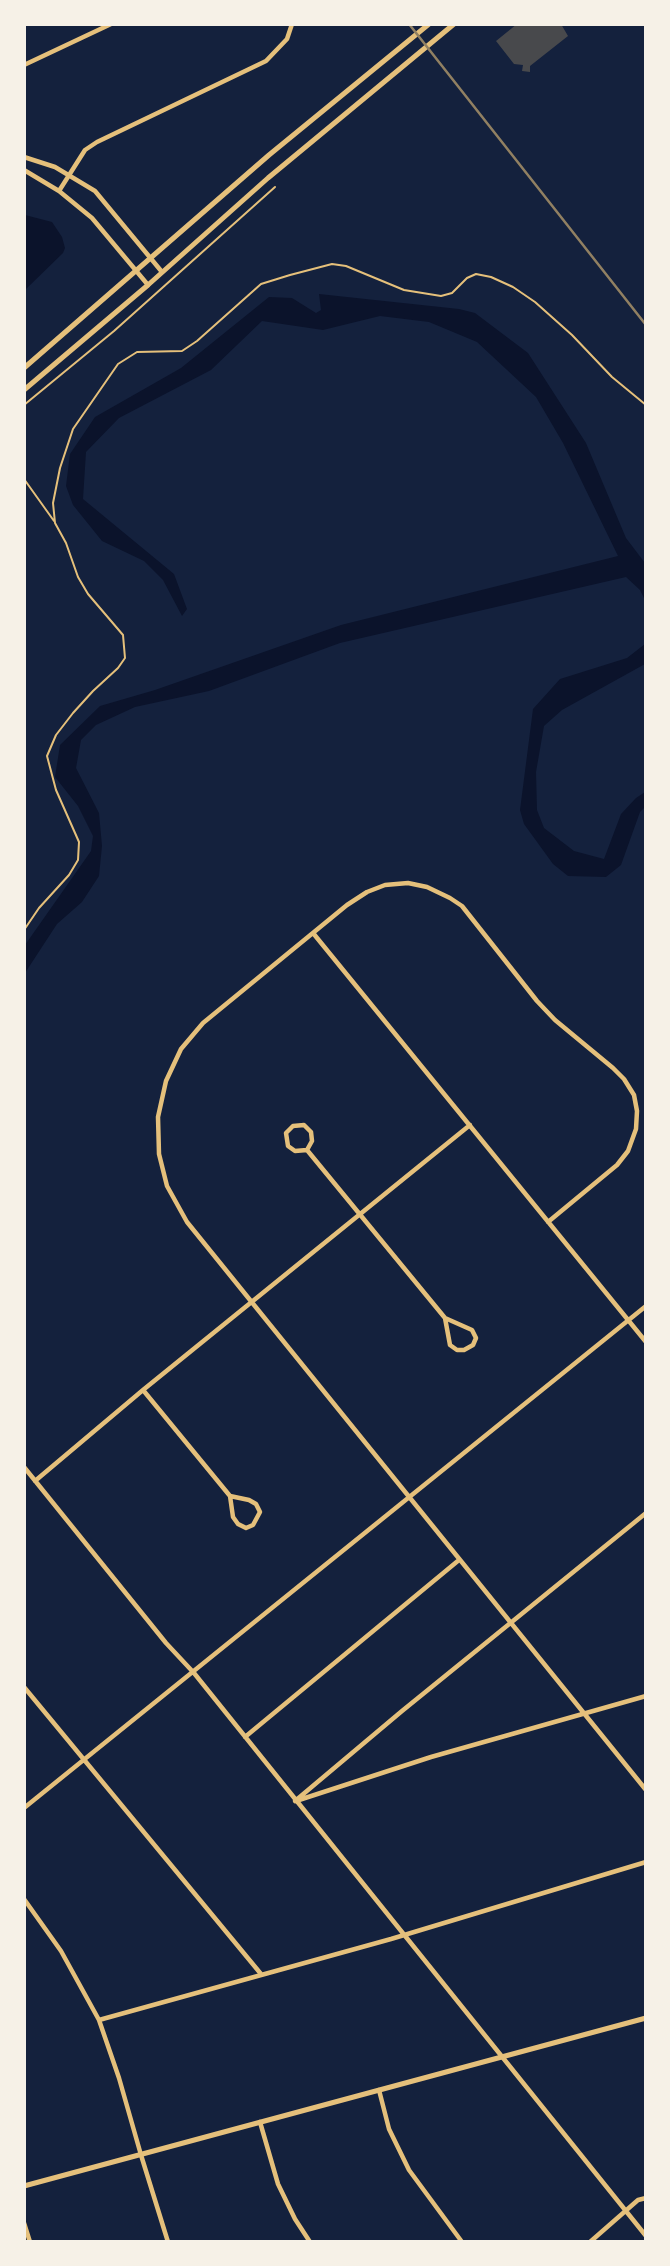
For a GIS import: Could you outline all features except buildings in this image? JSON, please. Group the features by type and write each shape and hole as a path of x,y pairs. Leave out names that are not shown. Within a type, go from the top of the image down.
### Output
{"main road":[{"path":"24,368 269,155 429,24"},
{"path":"24,390 268,178 454,24"},
{"path":"24,2186 646,2018"}],"street":[{"path":"24,65 111,24"},
{"path":"59,191 85,150 266,61 287,39 292,24"},
{"path":"24,158 42,162 70,174 95,191 162,272"},
{"path":"24,170 59,191 98,224 148,285"},
{"path":"548,1222 617,1165 628,1151 636,1129 634,1096 624,1079 546,1010 462,906 433,889 408,883 376,888 358,897 197,1029 181,1049 166,1081 159,1109 159,1154 171,1195 187,1222 408,1499 646,1790"},
{"path":"313,933 646,1342"},
{"path":"304,1125 311,1132 312,1141 307,1150 295,1151 288,1146 285,1137 293,1126 304,1125"},
{"path":"35,1481 470,1125"},
{"path":"307,1150 445,1318 472,1330 476,1338 473,1345 464,1350 457,1350 450,1345 445,1318"},
{"path":"24,1808 646,1306"},
{"path":"143,1390 230,1496 233,1517 238,1524 246,1528 253,1525 260,1512 256,1504 230,1496"},
{"path":"24,1467 166,1643 194,1673 646,2236"},
{"path":"295,1801 646,1513"},
{"path":"245,1737 459,1560"},
{"path":"24,1687 261,1974"},
{"path":"295,1801 431,1757 646,1696"},
{"path":"99,2020 404,1936 646,1862"},
{"path":"24,1899 61,1951 99,2020 168,2242"},
{"path":"379,2090 387,2122 409,2170 462,2242"},
{"path":"260,2122 278,2184 295,2220 310,2242"},
{"path":"590,2242 638,2200 646,2198"},
{"path":"24,2223 30,2242"}],"path":[{"path":"24,405 114,331 275,187"},
{"path":"55,523 53,503 60,468 73,429 118,364 137,352 182,351 198,341 261,284 332,264 346,266 387,285 441,296 452,293 467,278 476,274 502,282 535,302 572,335 612,377 646,405"},
{"path":"24,479 55,523 83,585 123,635 126,652 118,668 93,691 56,735 47,756 56,790 79,842 78,860 24,930"}],"water":[{"path":"25,215 52,222 62,237 65,248 25,290"},
{"path":"319,294 475,313 528,353 586,443 626,538 645,563 645,600 640,590 626,577 340,643 209,691 135,707 96,725 81,740 76,768 99,813 102,846 99,876 82,902 57,924 25,973 25,945 91,851 93,836 78,806 55,777 60,745 100,706 155,690 341,625 618,556 563,443 536,397 477,342 429,322 380,316 323,330 262,321 211,370 119,418 86,452 83,499 174,574 187,609 182,616 163,580 144,561 102,541 73,505 66,486 70,454 95,417 181,368 269,297 292,298 316,313 321,310"},
{"path":"645,644 645,664 562,710 544,726 536,772 537,810 544,828 574,851 604,859 621,814 645,792 645,807 640,812 621,865 606,877 568,876 553,864 524,824 520,810 533,709 560,679 627,658"}],"railway":[{"path":"409,24 646,325"}]}
